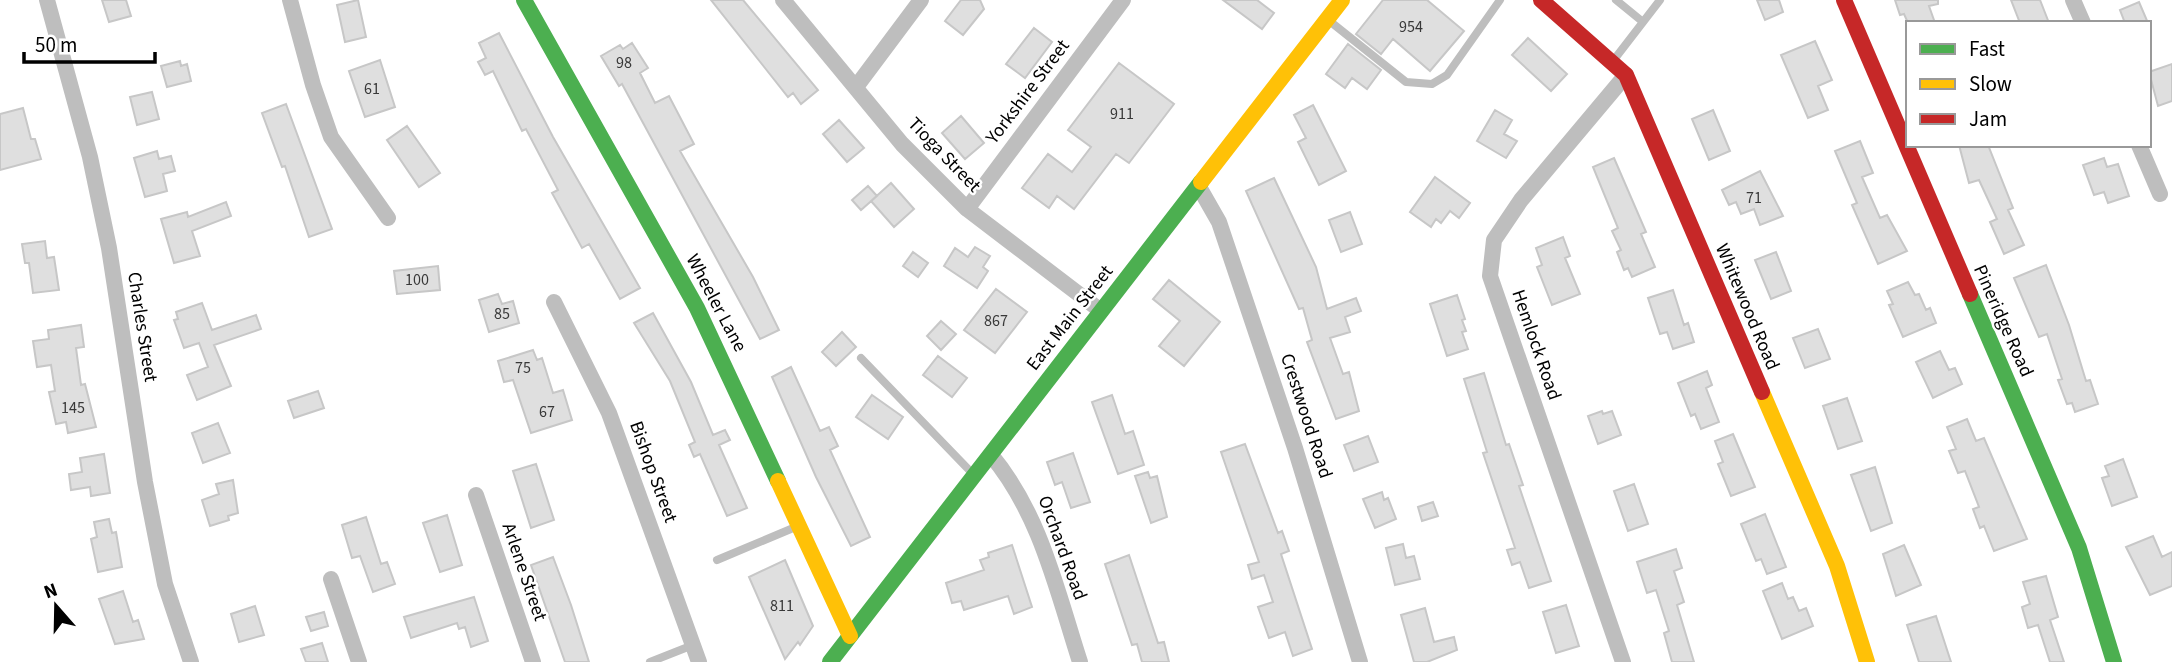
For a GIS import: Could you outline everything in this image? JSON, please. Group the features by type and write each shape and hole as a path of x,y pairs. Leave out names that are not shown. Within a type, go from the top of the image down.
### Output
{"main road":[{"name":"Wheeler Lane","path":"524,0 697,308 850,636"},
{"name":"East Main Street","path":"830,662 1342,0"},
{"name":"Whitewood Road","path":"1541,0 1626,75 1837,566 1867,662"},
{"name":"Pineridge Road","path":"1844,0 1906,145"},
{"name":"Pineridge Road","path":"1907,147 2079,548 2114,662"}],"street":[{"name":"Charles Street","path":"47,0 90,158 109,248 165,583 191,662"},
{"path":"290,0 313,85 331,137 388,218"},
{"name":"Tioga Street","path":"783,0 902,144 967,209 1101,312"},
{"path":"856,87 920,0"},
{"name":"Yorkshire Street","path":"967,209 1123,0"},
{"path":"2073,0 2082,21"},
{"name":"Hemlock Road","path":"1623,662 1490,276 1493,240 1521,200 1626,75"},
{"path":"2139,147 2160,194"},
{"name":"Crestwood Road","path":"1199,187 1223,234 1304,475 1360,662"},
{"name":"Bishop Street","path":"554,302 609,413 699,662"},
{"name":"Orchard Road","path":"991,455 1009,477 1031,514 1080,662"},
{"name":"Arlene Street","path":"476,495 533,662"},
{"path":"331,579 359,662"}],"lane":[{"path":"1327,20 1406,82 1432,85 1454,66 1500,0"},
{"path":"1616,0 1643,22"},
{"path":"1613,61 1660,0"},
{"path":"861,358 975,476"},
{"path":"717,560 798,526"},
{"path":"649,662 693,645"}],"building":[{"path":"102,0 126,0 131,16 109,22"},
{"path":"358,0 366,37 345,42 337,5"},
{"path":"711,0 743,0 818,90 801,104 793,93 788,97"},
{"path":"961,0 980,0 984,9 963,35 945,21"},
{"path":"1223,0 1257,0 1274,13 1262,29"},
{"path":"1383,0 1427,0 1464,31 1430,71 1393,39 1381,54 1356,34"},
{"path":"1757,0 1779,0 1783,12 1765,20"},
{"path":"1895,0 1938,0 1938,4 1929,6 1934,21 1907,21 1904,14 1900,15"},
{"path":"2011,0 2040,0 2048,21 2019,21"},
{"path":"2139,2 2147,21 2124,21 2120,10"},
{"path":"1034,28 1052,42 1025,78 1006,64"},
{"path":"499,33 553,137 640,288 620,299 589,244 582,248 552,193 558,190 526,129 522,131 493,71 485,75 478,62 486,58 479,43"},
{"path":"1528,38 1567,74 1551,91 1512,55"},
{"path":"1815,41 1832,80 1818,86 1828,110 1808,118 1781,55"},
{"path":"632,43 648,68 640,73 655,103 669,96 694,144 680,151 753,277 779,330 760,339 622,84 619,86 601,56 620,45 623,49"},
{"path":"1348,44 1381,70 1367,89 1352,78 1345,88 1326,74"},
{"path":"380,60 395,107 365,117 349,71"},
{"path":"180,61 181,66 187,64 191,81 167,87 161,66"},
{"path":"1119,63 1174,104 1129,163 1116,154 1074,209 1057,196 1049,208 1022,188 1048,154 1072,172 1091,147 1068,130"},
{"path":"2172,64 2172,101 2158,106 2151,71"},
{"path":"152,92 159,119 137,125 130,97"},
{"path":"286,104 332,229 309,237 285,166 282,167 262,113"},
{"path":"1313,105 1346,171 1319,185 1298,142 1306,138 1294,115"},
{"path":"23,108 31,139 35,139 41,159 0,170 0,114"},
{"path":"1495,110 1512,120 1504,134 1517,141 1506,158 1477,141"},
{"path":"1713,110 1730,151 1709,160 1692,119"},
{"path":"961,116 984,143 965,159 942,133"},
{"path":"839,120 864,148 847,162 823,134"},
{"path":"407,126 440,173 419,187 387,140"},
{"path":"1860,141 1873,173 1862,177 1880,218 1887,215 1907,251 1878,264 1852,205 1857,203 1835,151"},
{"path":"1960,147 1989,147 2013,208 2008,210 2024,245 2004,254 1990,222 1997,219 1979,180 1969,183"},
{"path":"157,151 159,159 171,156 175,171 163,174 167,191 145,197 134,158"},
{"path":"1614,158 1646,232 1641,234 1655,267 1632,277 1628,268 1624,270 1617,252 1621,250 1612,231 1618,228 1593,167"},
{"path":"2104,158 2107,167 2118,164 2129,196 2108,203 2104,192 2094,195 2083,165"},
{"path":"1760,171 1783,216 1760,225 1754,209 1741,214 1736,202 1729,205 1722,190"},
{"path":"1435,177 1470,203 1459,218 1450,211 1441,223 1436,219 1431,227 1410,212"},
{"path":"1274,178 1316,267 1327,309 1356,298 1361,311 1345,317 1350,332 1330,338 1343,374 1349,372 1359,411 1336,419 1307,342 1312,340 1303,308 1299,309 1246,191"},
{"path":"891,183 914,209 894,227 871,201"},
{"path":"868,186 877,196 861,210 852,200"},
{"path":"226,202 231,216 192,231 200,256 174,263 161,219 187,212 188,217"},
{"path":"1350,212 1362,244 1341,252 1329,220"},
{"path":"1563,237 1570,256 1565,258 1580,294 1552,305 1537,267 1542,265 1536,248"},
{"path":"45,241 47,258 54,257 59,290 33,293 29,263 25,263 22,244"},
{"path":"975,247 990,256 983,267 988,271 977,288 944,266 955,248 968,257"},
{"path":"913,252 928,263 918,277 903,266"},
{"path":"1776,252 1791,291 1771,299 1755,260"},
{"path":"2046,265 2069,325 2086,381 2090,380 2098,404 2075,412 2072,403 2067,404 2058,380 2062,379 2047,334 2039,337 2014,278"},
{"path":"438,266 440,290 397,294 394,271"},
{"path":"1169,280 1220,322 1184,366 1159,346 1180,321 1153,299"},
{"path":"1908,282 1915,295 1919,294 1926,310 1930,308 1936,323 1903,337 1889,305 1893,304 1887,291"},
{"path":"996,289 1027,312 995,353 964,330"},
{"path":"1673,290 1684,325 1688,323 1694,342 1673,349 1667,332 1660,334 1648,298"},
{"path":"498,294 502,304 513,301 519,323 489,332 479,300"},
{"path":"1457,295 1465,319 1462,320 1466,331 1462,332 1468,349 1447,356 1430,304"},
{"path":"202,303 212,330 256,315 261,329 214,345 231,386 197,400 187,375 208,367 199,343 184,348 174,320 178,319 176,312"},
{"path":"653,313 691,382 713,435 725,430 730,440 719,445 747,508 727,516 700,454 694,457 689,445 695,442 670,381 634,323"},
{"path":"941,321 956,334 941,350 927,336"},
{"path":"81,325 84,347 76,348 81,385 85,384 96,427 68,433 66,422 56,424 49,392 55,391 51,365 37,367 33,341 49,339 48,330"},
{"path":"1818,329 1830,359 1805,368 1793,338"},
{"path":"842,332 856,347 836,366 822,352"},
{"path":"533,350 537,360 542,358 553,393 563,390 572,420 531,433 513,380 504,382 498,361"},
{"path":"1940,351 1949,370 1955,368 1962,384 1933,398 1916,362"},
{"path":"938,356 967,378 952,397 923,375"},
{"path":"791,367 820,431 829,427 838,446 830,450 870,537 851,546 816,477 772,377"},
{"path":"1707,371 1712,385 1706,388 1719,422 1701,429 1695,414 1691,416 1678,383"},
{"path":"1484,373 1506,445 1509,444 1523,485 1519,486 1551,581 1529,588 1520,562 1512,565 1507,550 1515,548 1483,453 1487,452 1464,379"},
{"path":"318,391 324,408 294,418 288,401"},
{"path":"872,395 903,417 888,439 856,417"},
{"path":"1112,395 1125,434 1133,431 1144,465 1118,474 1092,402"},
{"path":"1847,398 1862,441 1838,449 1823,406"},
{"path":"1602,411 1603,414 1612,411 1621,435 1598,444 1588,416"},
{"path":"1967,419 1976,441 1984,438 2027,539 1994,551 1984,526 1980,528 1973,509 1979,507 1965,471 1958,473 1949,451 1956,449 1947,427"},
{"path":"218,423 230,453 203,463 192,433"},
{"path":"1733,434 1755,487 1731,496 1718,464 1723,462 1715,441"},
{"path":"1368,436 1378,462 1354,471 1344,445"},
{"path":"1245,444 1278,533 1282,531 1289,551 1281,554 1312,649 1293,656 1285,632 1269,638 1258,607 1273,602 1264,575 1252,579 1248,565 1259,562 1221,452"},
{"path":"1073,453 1090,502 1071,508 1062,482 1055,485 1047,462"},
{"path":"104,454 110,493 91,496 90,487 71,490 69,474 82,472 80,458"},
{"path":"2123,459 2137,497 2112,506 2102,478 2109,476 2105,466"},
{"path":"536,464 554,520 531,528 513,471"},
{"path":"1875,467 1892,523 1871,531 1851,475"},
{"path":"1148,472 1150,478 1157,476 1167,517 1151,523 1135,476"},
{"path":"233,480 238,513 228,516 229,520 210,526 202,500 219,494 216,484"},
{"path":"1634,484 1648,524 1628,531 1614,491"},
{"path":"1382,492 1384,500 1388,498 1396,519 1375,528 1363,499"},
{"path":"1433,502 1438,516 1422,521 1418,507"},
{"path":"1765,514 1786,567 1767,574 1761,559 1756,561 1741,524"},
{"path":"447,515 462,565 440,572 423,523"},
{"path":"366,517 381,564 387,562 395,584 373,592 360,556 352,558 342,525"},
{"path":"109,519 112,533 116,532 122,567 98,572 91,539 97,537 94,522"},
{"path":"2153,536 2162,557 2172,552 2172,586 2150,595 2126,547"},
{"path":"1403,544 1406,558 1414,556 1420,579 1395,585 1386,548"},
{"path":"1012,545 1032,607 1014,614 1008,596 964,610 961,601 952,603 946,583 984,570 980,560 989,557 988,553"},
{"path":"1904,545 1921,585 1896,596 1883,554"},
{"path":"1676,549 1682,568 1674,571 1684,602 1677,605 1694,662 1672,662 1664,633 1669,631 1656,590 1647,593 1637,562"},
{"path":"1129,555 1158,643 1164,642 1169,662 1142,662 1137,644 1132,645 1105,564"},
{"path":"553,557 589,662 565,662 531,565"},
{"path":"785,560 813,626 800,645 798,642 785,659 749,577"},
{"path":"2046,576 2058,617 2050,620 2064,662 2050,662 2038,625 2028,628 2022,607 2030,604 2023,582"},
{"path":"1782,583 1788,599 1793,597 1799,611 1806,608 1813,626 1782,639 1763,591"},
{"path":"123,591 133,622 138,620 144,639 115,644 99,599"},
{"path":"474,597 488,641 471,647 465,627 459,629 457,623 411,638 404,617"},
{"path":"1566,605 1579,646 1556,653 1543,612"},
{"path":"255,606 264,635 239,642 231,614"},
{"path":"1425,608 1434,642 1454,637 1457,650 1427,662 1414,662 1401,615"},
{"path":"324,612 328,626 311,631 306,617"},
{"path":"1936,616 1951,662 1919,662 1907,625"},
{"path":"322,643 328,662 306,662 301,649"}],"traffic: fast":[{"path":"524,0 697,308 778,481"},
{"path":"830,662 1201,182"},
{"path":"1970,294 2079,548 2114,662"}],"traffic: slow":[{"path":"1201,182 1342,0"},
{"path":"1762,392 1837,566 1867,662"},
{"path":"778,481 850,636"}],"traffic: jam":[{"path":"1541,0 1626,75 1762,392"},
{"path":"1844,0 1906,145"},
{"path":"1907,147 1970,294"}]}
